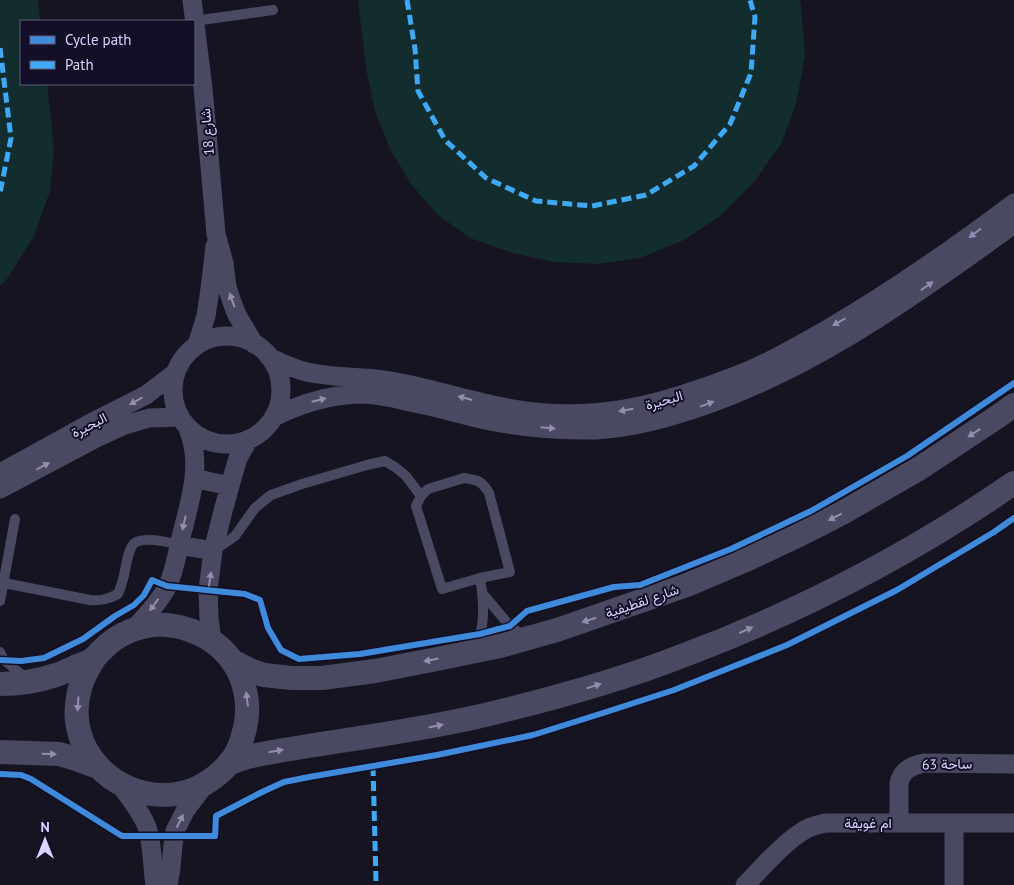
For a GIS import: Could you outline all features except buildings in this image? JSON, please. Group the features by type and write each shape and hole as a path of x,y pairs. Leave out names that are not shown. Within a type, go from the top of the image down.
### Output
{"street":[{"name":"شارع 18","path":"192,0 194,20"},
{"name":"شارع 18","path":"195,29 203,88 216,234 232,302 237,315 254,344"},
{"name":"البحيرة","path":"892,299 909,279 1014,203"},
{"name":"البحيرة","path":"274,417 309,402 361,394 402,400 486,420 546,413 565,414 619,411 677,397 725,380 762,373 816,335 892,299 970,257 1014,224"},
{"name":"شارع 18","path":"196,346 206,316 216,234"},
{"path":"133,630 153,607 167,586 173,570 194,478 195,452 193,439 184,423 174,403 172,388 175,373 180,363 196,346 207,340 219,337 243,339 254,344 269,357 279,376 281,397 274,417 259,434 234,444 217,444 201,438 184,423"},
{"name":"البحيرة","path":"269,357 305,372 377,379 439,391 493,406 510,416"},
{"name":"البحيرة","path":"0,489 13,471 88,425 146,395 175,373"},
{"name":"شارع لقطيفية","path":"232,661 264,675 291,678 322,678 375,671 528,639 616,611 687,586 748,559 842,513 920,468 1014,405"},
{"name":"البحيرة","path":"13,471 122,426 149,418 184,423"},
{"path":"212,641 208,590 213,551 238,458 249,439"},
{"path":"194,478 229,486"},
{"path":"229,763 267,752 426,728 547,700 618,679 742,632 809,601 878,566 953,523 1014,483"},
{"path":"179,545 213,551"},
{"path":"166,625 182,627 198,632 212,641 223,650 240,674 248,705 244,736 238,750 229,763 205,784 188,791 171,794 153,794 136,791 112,779 98,766 90,755 83,742 79,728 77,699 80,685 94,659 111,642 133,630 149,626 166,625"},
{"path":"0,684 30,681 57,675 94,659"},
{"path":"0,752 59,754 98,766"},
{"name":"ساحة 63","path":"899,822 899,783 905,772 911,767 925,763 1014,764"},
{"path":"120,784 141,815 147,828 155,885"},
{"path":"168,885 175,832 185,811 205,784"},
{"name":"ام غويفة","path":"745,885 802,831 825,822 1014,823"},
{"path":"954,823 954,885"}],"lane":[{"path":"195,22 273,10"},
{"path":"213,551 235,536 255,508 271,495 366,465 385,461 396,467 406,476 421,496"},
{"path":"464,478 476,480 484,484 489,494 510,572 480,578 442,589 416,506 421,496 428,489 464,478"},
{"path":"0,601 15,519"},
{"path":"4,583 100,601 118,594 124,578 129,553 134,543 138,541 159,541 179,545"},
{"path":"470,652 480,634 483,594 480,578"},
{"path":"483,594 510,626 528,639"},
{"path":"0,652 4,660 30,681"}],"green space":[{"path":"0,0 38,0 40,20 20,20 20,85 47,85 54,149 50,191 34,236 7,279 0,286"},
{"path":"358,0 800,0 805,56 796,104 781,144 754,182 720,216 684,240 640,258 597,264 555,262 513,253 470,238 438,215 411,184 390,149 375,111 366,68"}],"marked path":[{"path":"407,0 415,49 418,91 445,140 486,178 536,201 592,206 646,195 694,166 730,124 751,73 755,17 750,0"},
{"path":"0,48 11,138 0,193"},
{"path":"373,766 377,885"}],"cycle path":[{"path":"0,660 21,661 44,658 83,639 134,605 144,595 152,580 167,586 245,594 260,600 268,628 281,650 299,659 360,654 480,634 510,626 527,611 614,587 640,585 731,549 811,511 907,456 1014,383"},
{"path":"0,774 21,775 31,779 122,836 215,836 216,816 284,782 437,755 533,735 674,690 787,645 897,590 1014,518"}]}
